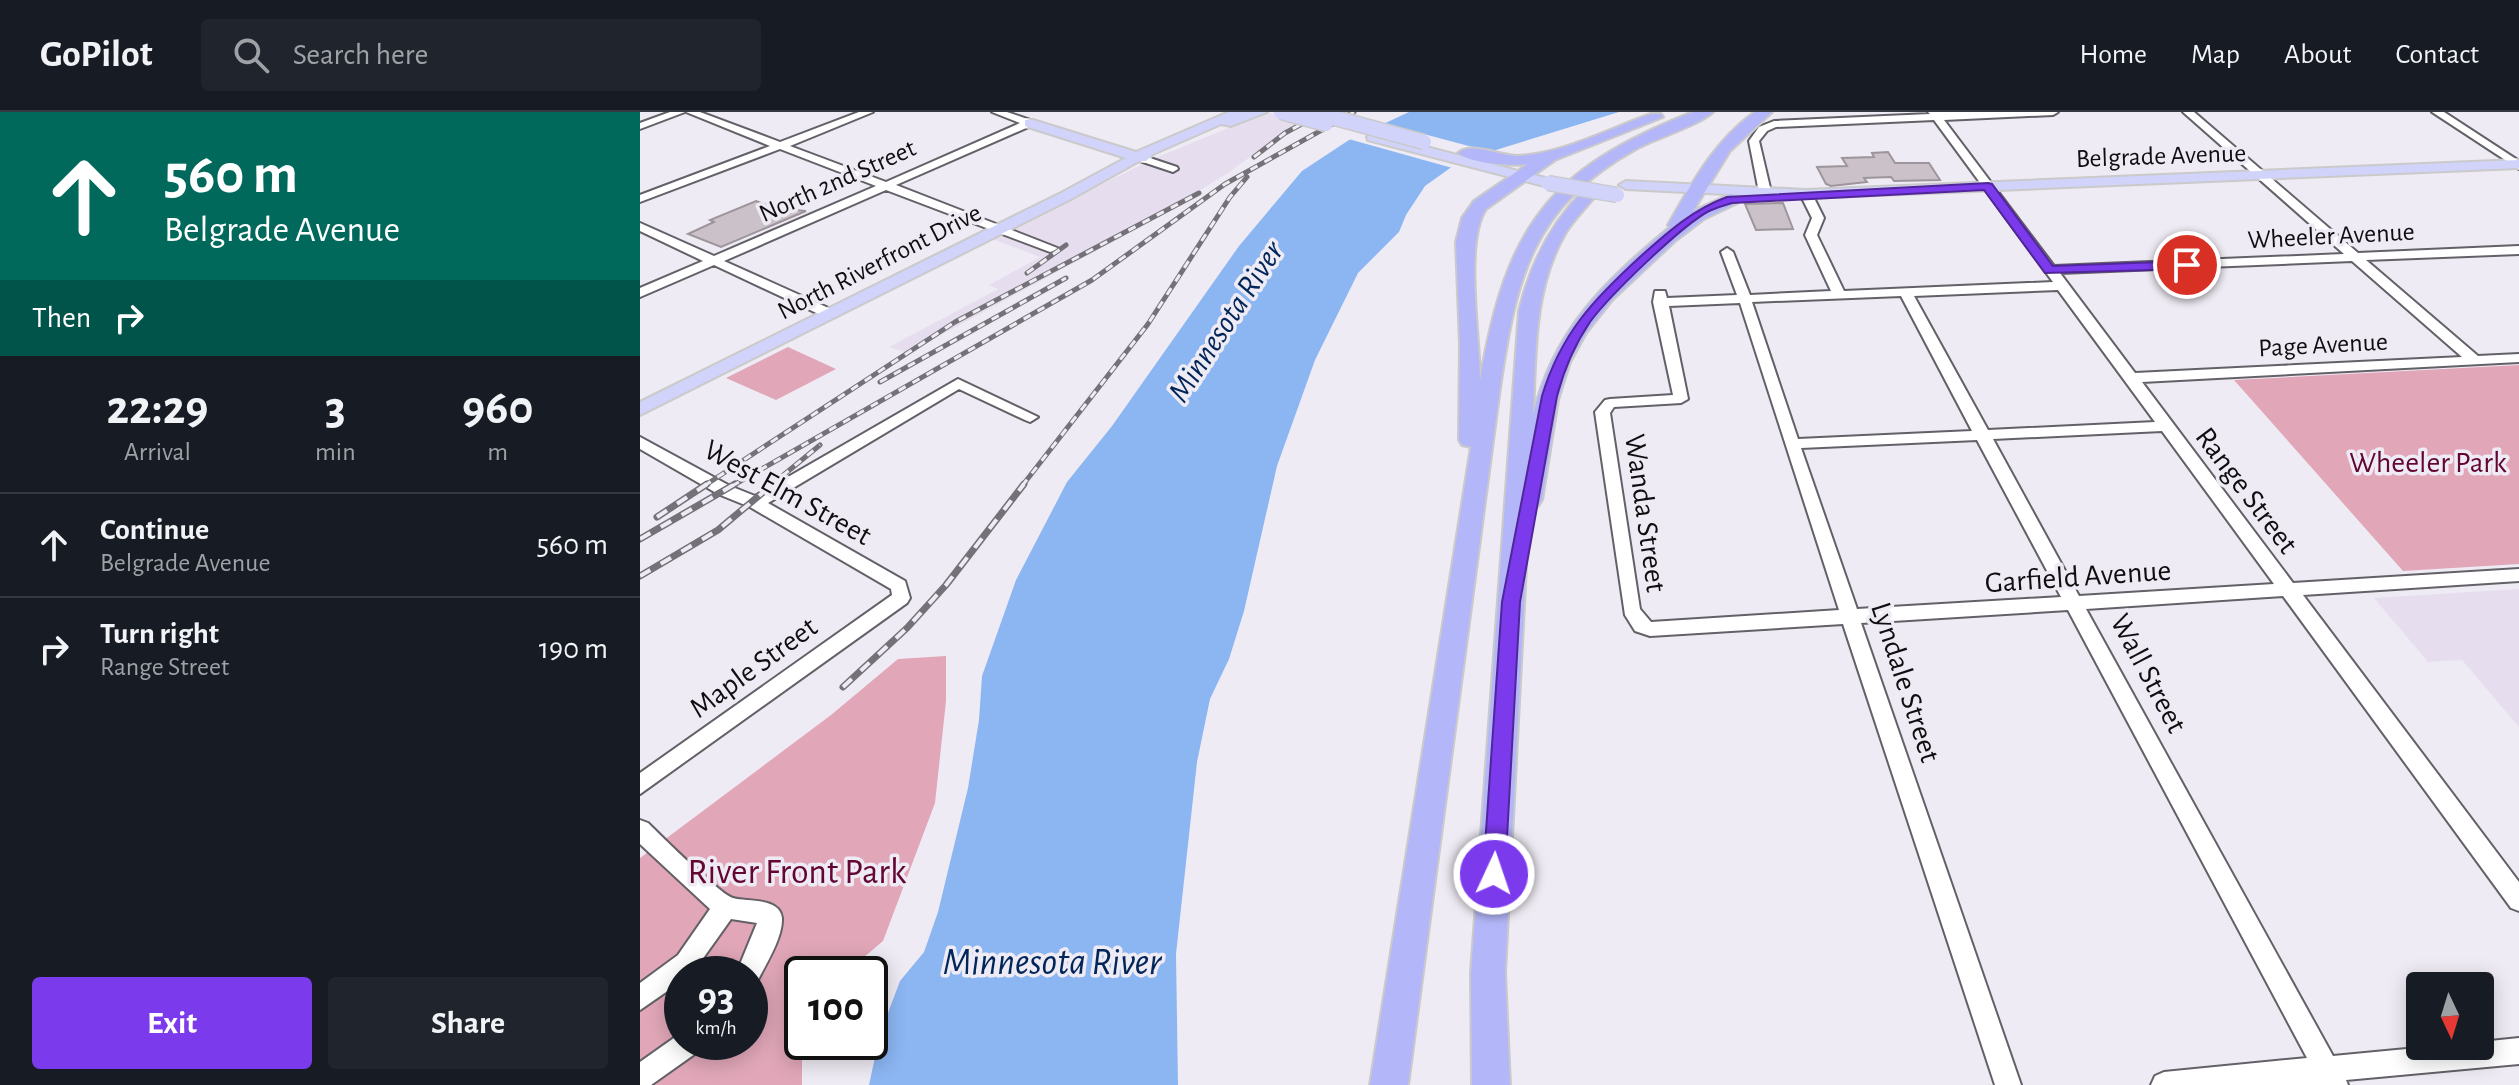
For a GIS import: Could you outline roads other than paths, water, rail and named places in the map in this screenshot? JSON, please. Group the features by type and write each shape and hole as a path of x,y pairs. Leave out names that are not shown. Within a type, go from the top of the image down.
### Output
{"highway":[{"path":"1480,205 1534,168 1670,112"},
{"path":"1389,1085 1468,537 1503,317 1515,266 1532,234 1564,195 1602,163 1644,138 1706,112"},
{"path":"1491,1085 1488,973 1529,311 1542,260 1567,217 1623,165 1668,138 1730,112"},
{"path":"1671,235 1693,194 1736,134 1765,112"},
{"path":"1459,156 1497,166 1525,161 1534,168"},
{"path":"1468,537 1470,344 1465,242 1471,218 1493,183 1497,166"},
{"path":"1712,168 1712,178 1738,195"},
{"path":"1511,602 1558,368 1568,345 1600,301 1671,235 1703,210 1738,195"},
{"path":"1489,1045 1500,1085"}],"main road":[{"path":"1107,147 1157,142 1239,112"},
{"path":"1029,123 1141,158 1261,112"},
{"path":"1281,112 1459,156"},
{"path":"1313,112 1418,145"},
{"name":"North 2nd Street","path":"1029,123 1056,115"},
{"path":"1056,115 1061,125 1084,140"},
{"path":"1141,158 1148,151 1202,126"},
{"name":"North Riverfront Drive","path":"640,409 1141,158"},
{"name":"Belgrade Avenue","path":"1497,166 1534,168 1553,179 1622,190 1738,195 2518,164"},
{"name":"Belgrade Avenue","path":"1738,195 1765,192 1806,194"}],"street":[{"path":"640,126 680,112"},
{"path":"691,112 1054,249"},
{"path":"640,199 868,112"},
{"path":"997,112 1029,123"},
{"path":"1765,192 1753,148 1763,129 1797,121 2053,112"},
{"path":"2188,112 2474,360"},
{"path":"2437,112 2518,164"},
{"name":"Range Street","path":"1935,114 2519,900"},
{"name":"North 2nd Street","path":"640,293 1029,123"},
{"path":"1141,158 1173,169"},
{"path":"1806,194 1818,218 1811,235 1839,295"},
{"path":"640,227 830,314"},
{"name":"Wheeler Avenue","path":"2049,270 2519,250"},
{"name":"Lyndale Street","path":"1727,252 1762,345 1792,444 2008,1085"},
{"path":"1745,299 2062,286"},
{"name":"Wall Street","path":"1905,292 2330,1077"},
{"name":"Wanda Street","path":"1642,626 1631,610 1602,412 1606,405 1681,399 1660,298 1745,299"},
{"name":"Page Avenue","path":"2129,378 2519,358"},
{"path":"756,503 958,383 1030,417"},
{"path":"1792,444 2165,426"},
{"name":"West Elm Street","path":"640,442 724,490 756,503 899,586 901,598"},
{"name":"Garfield Avenue","path":"1642,626 1659,630 2519,575"},
{"name":"Maple Street","path":"640,785 901,598"},
{"path":"640,830 725,908 759,911 770,918 756,956"},
{"path":"640,998 686,963 725,908"},
{"path":"2164,1085 2330,1077 2519,1051"},
{"path":"640,1077 664,1060"}],"water":[{"name":"Minnesota River","path":"1409,112 1619,112 1460,161 1425,186 1399,232 1358,273 1315,360 1277,466 1244,611 1229,659 1210,699 1197,762 1176,954 1178,1085 869,1085 874,1060 888,1060 888,1013 900,981 924,952 938,912 968,788 979,720 982,676 1016,580 1067,482 1112,426 1239,246 1302,171 1349,140"}],"railway":[{"path":"1254,157 1285,133 1324,112"},
{"path":"732,486 1092,280 1225,184 1354,112"},
{"path":"1022,486 1148,324 1230,197 1247,177"},
{"path":"704,486 955,322 1199,193"},
{"path":"1027,273 1066,245"},
{"path":"880,382 1066,278"},
{"path":"770,486 820,445"},
{"path":"657,517 707,484"},
{"path":"640,539 735,484"},
{"path":"640,576 718,530 773,484"},
{"path":"843,687 907,628 946,585 1024,484"}],"park label":[{"name":"Wheeler Park","path":"2428,462"},
{"name":"River Front Park","path":"797,870"}]}
